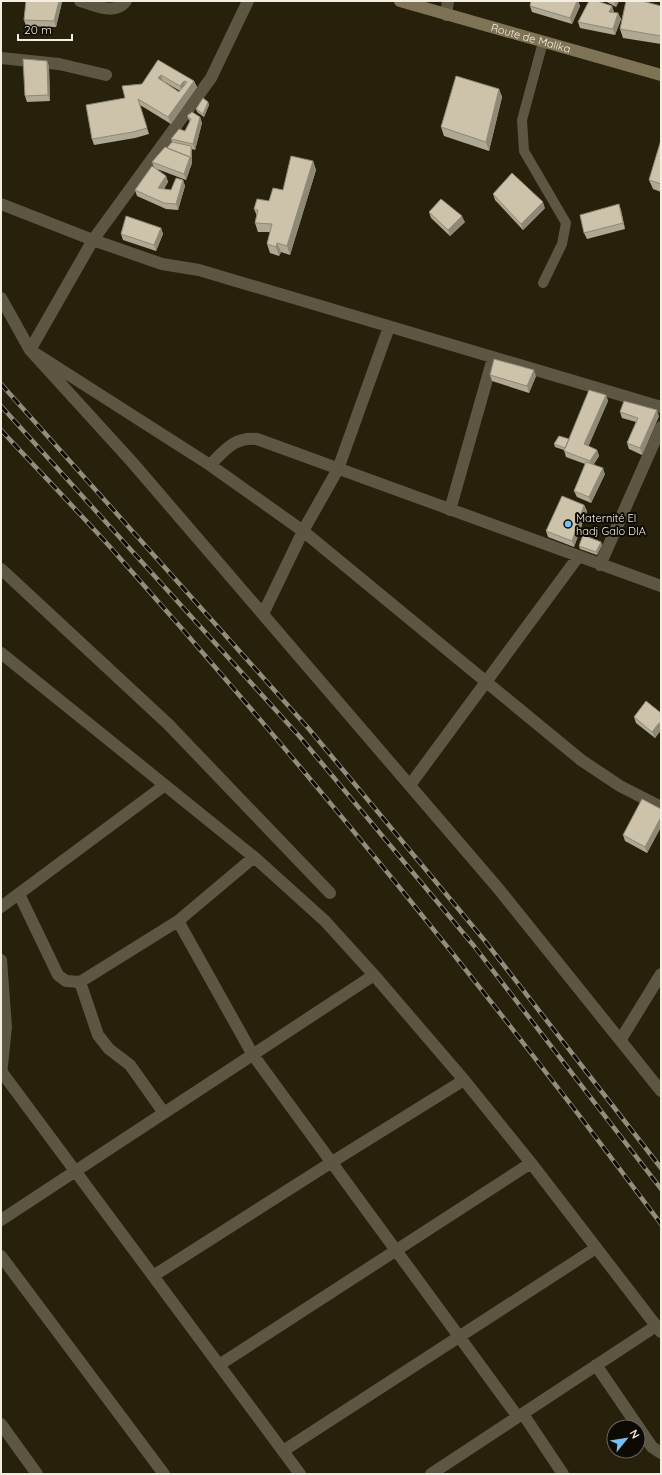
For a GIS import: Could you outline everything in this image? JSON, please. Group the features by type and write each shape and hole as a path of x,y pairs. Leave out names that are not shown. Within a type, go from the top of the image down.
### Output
{"main road":[{"name":"Route de Malika","path":"400,1 661,76"}],"street":[{"path":"80,2 111,10 118,9 126,1"},
{"path":"30,350 93,240 210,78 248,1"},
{"path":"446,15 448,1"},
{"path":"1,58 59,64 106,75"},
{"path":"1,204 93,240 162,264 199,270 661,407"},
{"path":"1,298 30,350 132,462 497,887 621,1039 661,1091"},
{"path":"263,614 303,531 338,469 389,327"},
{"path":"30,350 210,464 303,531 581,760 620,786 661,807"},
{"path":"450,510 493,358"},
{"path":"600,565 661,427"},
{"path":"210,464 238,440 246,438 257,439 661,586"},
{"path":"410,785 578,557"},
{"path":"1,569 168,724 330,892"},
{"path":"4,660 165,785 254,857 325,921 374,975 464,1080 659,1329 596,1365 433,1474"},
{"path":"1,907 165,785"},
{"path":"19,894 58,975 66,980 80,982 178,921 254,857"},
{"path":"178,921 253,1055 460,1337 521,1415 563,1474"},
{"path":"1,960 6,1027 1,1075"},
{"path":"621,1039 661,974"},
{"path":"1,1220 374,975"},
{"path":"80,982 98,1035 109,1049 130,1065 164,1113"},
{"path":"643,1068 661,1077"},
{"path":"1,1071 300,1474"},
{"path":"154,1276 332,1162 464,1080"},
{"path":"219,1365 530,1163"},
{"path":"283,1451 596,1248"},
{"path":"1,1256 164,1474"},
{"path":"596,1365 652,1447 661,1453"},
{"path":"1,1424 37,1474"}],"lane":[{"path":"543,42 522,120 524,151 566,223 562,244 543,283"}],"building":[{"path":"26,1 59,1 54,21 24,20"},
{"path":"531,1 577,1 570,18 530,6"},
{"path":"589,1 597,1 612,6 609,12 618,13 613,29 578,22"},
{"path":"626,1 642,1 661,6 661,36 620,29"},
{"path":"23,59 47,61 48,95 25,96"},
{"path":"158,60 194,81 168,117 138,99 147,128 92,139 86,105 125,98 122,86 142,84","holes":["161,75 180,86 184,81 187,82 179,92 158,78"]},
{"path":"456,76 499,89 486,142 441,127"},
{"path":"203,98 208,102 203,114 196,109"},
{"path":"192,112 200,117 193,144 171,139 179,129 185,131 191,119 187,116"},
{"path":"661,140 661,184 649,180"},
{"path":"172,142 191,146 191,160 190,157 167,148"},
{"path":"165,147 190,157 184,174 152,162"},
{"path":"291,156 313,161 287,246 277,243 276,247 267,244 272,224 255,223 258,210 254,209 257,199 269,201 273,188 283,190"},
{"path":"152,166 166,176 158,188 171,190 176,178 183,180 176,204 164,203 135,190"},
{"path":"512,173 543,202 521,224 493,194"},
{"path":"441,199 462,216 448,230 429,212"},
{"path":"619,204 623,223 584,233 580,215"},
{"path":"126,216 161,228 154,245 121,234"},
{"path":"494,359 534,370 527,386 490,375"},
{"path":"589,390 606,395 584,444 597,450 590,461 564,451"},
{"path":"624,401 657,410 640,448 627,443 638,418 620,412"},
{"path":"559,436 569,439 565,448 554,444"},
{"path":"586,462 603,468 589,497 574,491"},
{"name":"Maternité El hadj Galo DIA","path":"562,496 584,505 572,541 546,531"},
{"path":"583,535 601,542 596,552 579,546"},
{"path":"646,701 661,713 661,723 659,723 652,732 634,717"},
{"path":"642,799 661,809 661,817 645,847 623,835"}],"railway":[{"path":"1,384 309,729 485,941 661,1168"},
{"path":"1,406 300,737 474,946 661,1189"},
{"path":"1,430 84,518 183,630 254,712 394,880 596,1137 661,1224"}],"place":[{"name":"Maternité El hadj Galo DIA","path":"568,524"}]}
